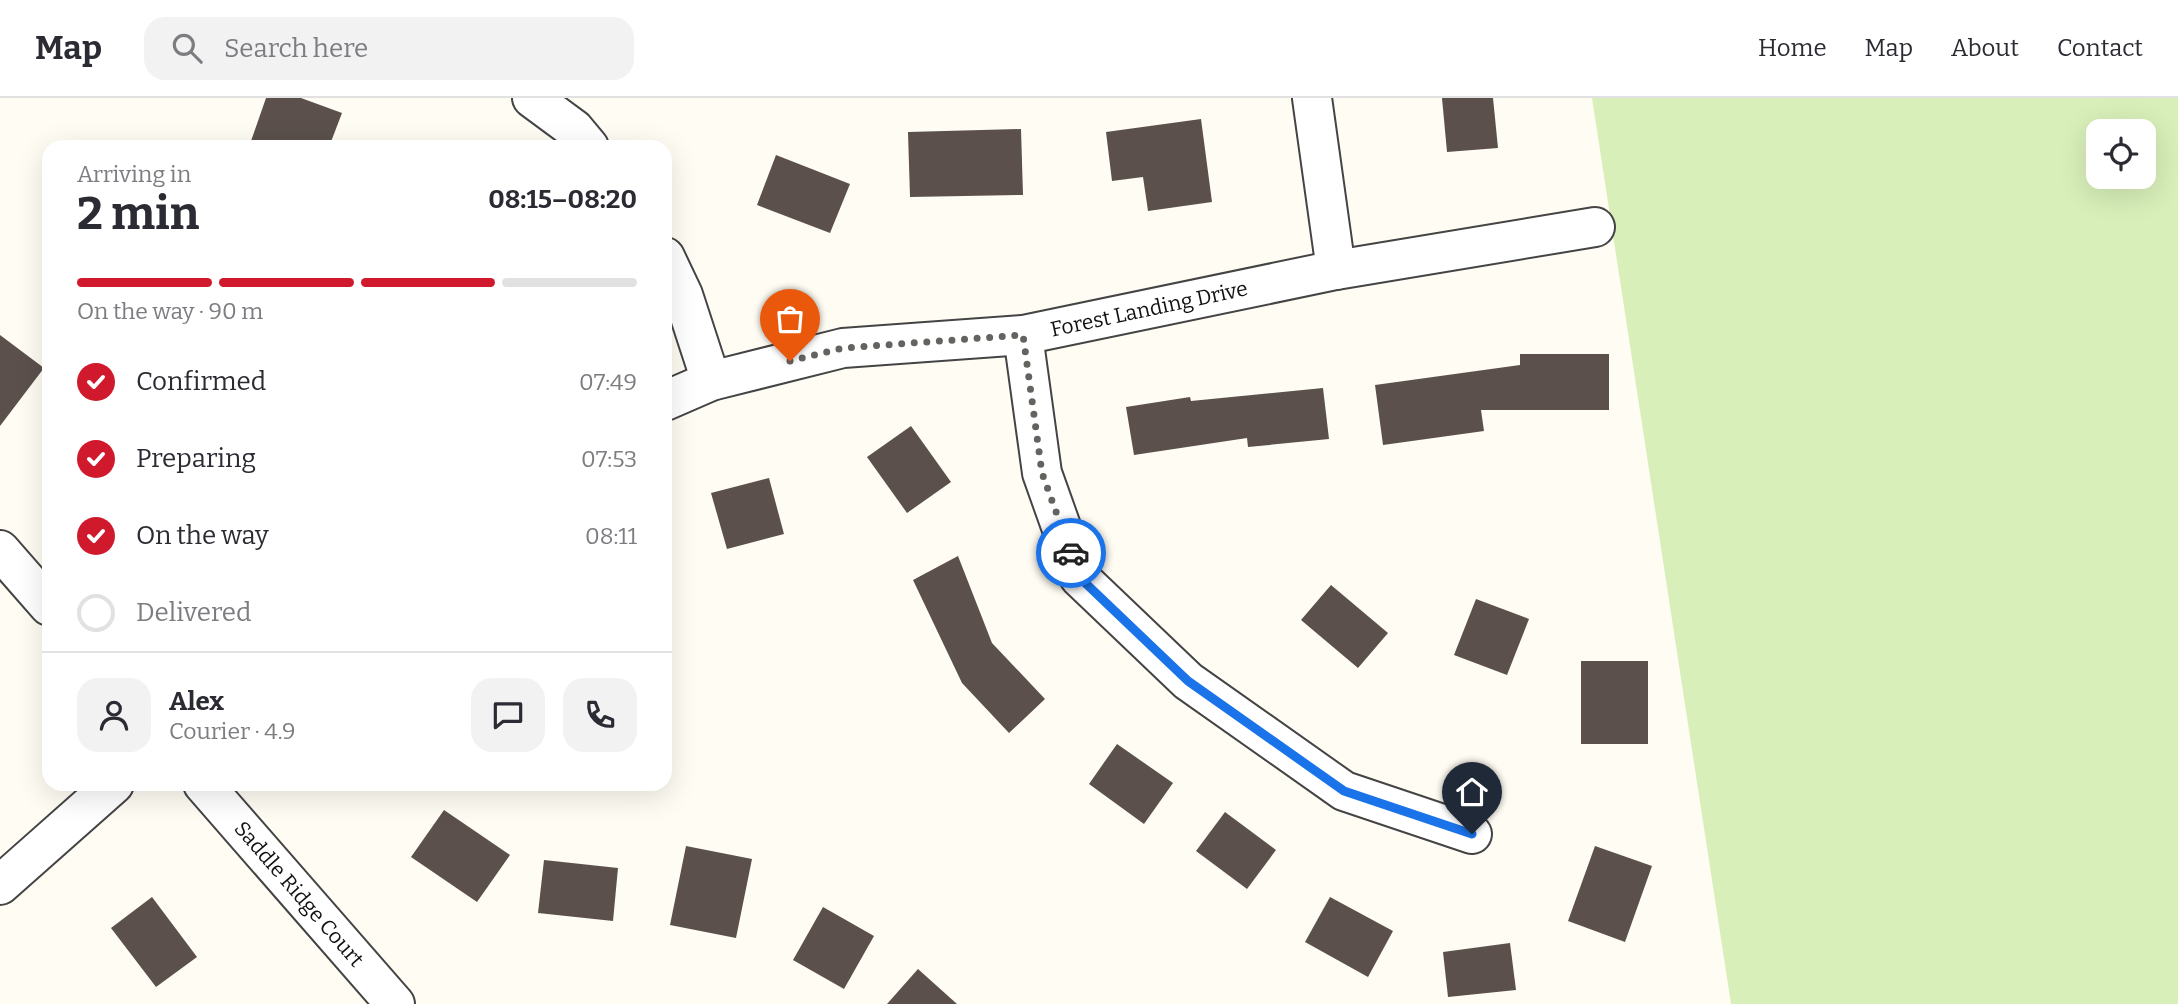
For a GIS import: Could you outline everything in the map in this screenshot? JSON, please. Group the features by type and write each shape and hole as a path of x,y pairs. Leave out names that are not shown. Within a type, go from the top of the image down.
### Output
{"street":[{"path":"532,98 574,129 583,140"},
{"path":"1312,98 1336,270"},
{"name":"Forest Landing Drive","path":"672,398 711,381 843,348 1023,335 1336,270 1595,227"},
{"path":"672,272 683,295 711,381"},
{"path":"1023,335 1042,473 1079,577 1188,681 1344,791 1472,834"},
{"path":"0,550 42,598"},
{"path":"0,885 106,791"},
{"name":"Saddle Ridge Court","path":"209,791 395,1004"}],"green space":[{"path":"1592,98 2178,98 2178,1004 1731,1004"}],"building":[{"path":"266,98 301,98 342,113 332,140 251,140"},
{"path":"1442,98 1493,98 1498,148 1447,152"},
{"path":"1201,119 1212,202 1148,211 1143,177 1112,181 1106,132"},
{"path":"1021,129 1023,195 910,197 908,132"},
{"path":"776,155 850,184 830,233 757,205"},
{"path":"0,335 42,366 42,371 0,426"},
{"path":"1520,354 1609,354 1609,410 1481,410 1484,431 1383,445 1375,385 1520,365"},
{"path":"1323,388 1329,439 1248,447 1247,438 1134,455 1126,407 1190,397 1191,401"},
{"path":"911,426 951,482 907,513 867,457"},
{"path":"769,478 784,534 727,549 711,493"},
{"path":"958,556 992,643 1045,699 1009,733 962,683 913,580"},
{"path":"1331,585 1388,633 1358,668 1301,620"},
{"path":"1476,599 1529,619 1507,675 1454,655"},
{"path":"1581,661 1648,661 1648,744 1581,744"},
{"path":"1117,744 1173,783 1144,824 1089,784"},
{"path":"444,810 510,855 477,902 411,857"},
{"path":"1225,812 1276,850 1247,889 1196,851"},
{"path":"686,846 752,859 736,938 670,925"},
{"path":"1595,846 1652,866 1625,942 1568,921"},
{"path":"544,860 618,868 613,921 538,913"},
{"path":"152,897 197,957 156,987 111,928"},
{"path":"1330,897 1393,931 1368,977 1305,942"},
{"path":"823,907 874,936 844,989 793,960"},
{"path":"1510,943 1516,990 1448,997 1443,952"},
{"path":"918,969 957,1004 887,1004"}],"way so far":[{"path":"790,361 843,348 1023,335 1042,473 1071,553"}],"route":[{"path":"1071,553 1079,577 1188,681 1344,791 1472,834"}]}
